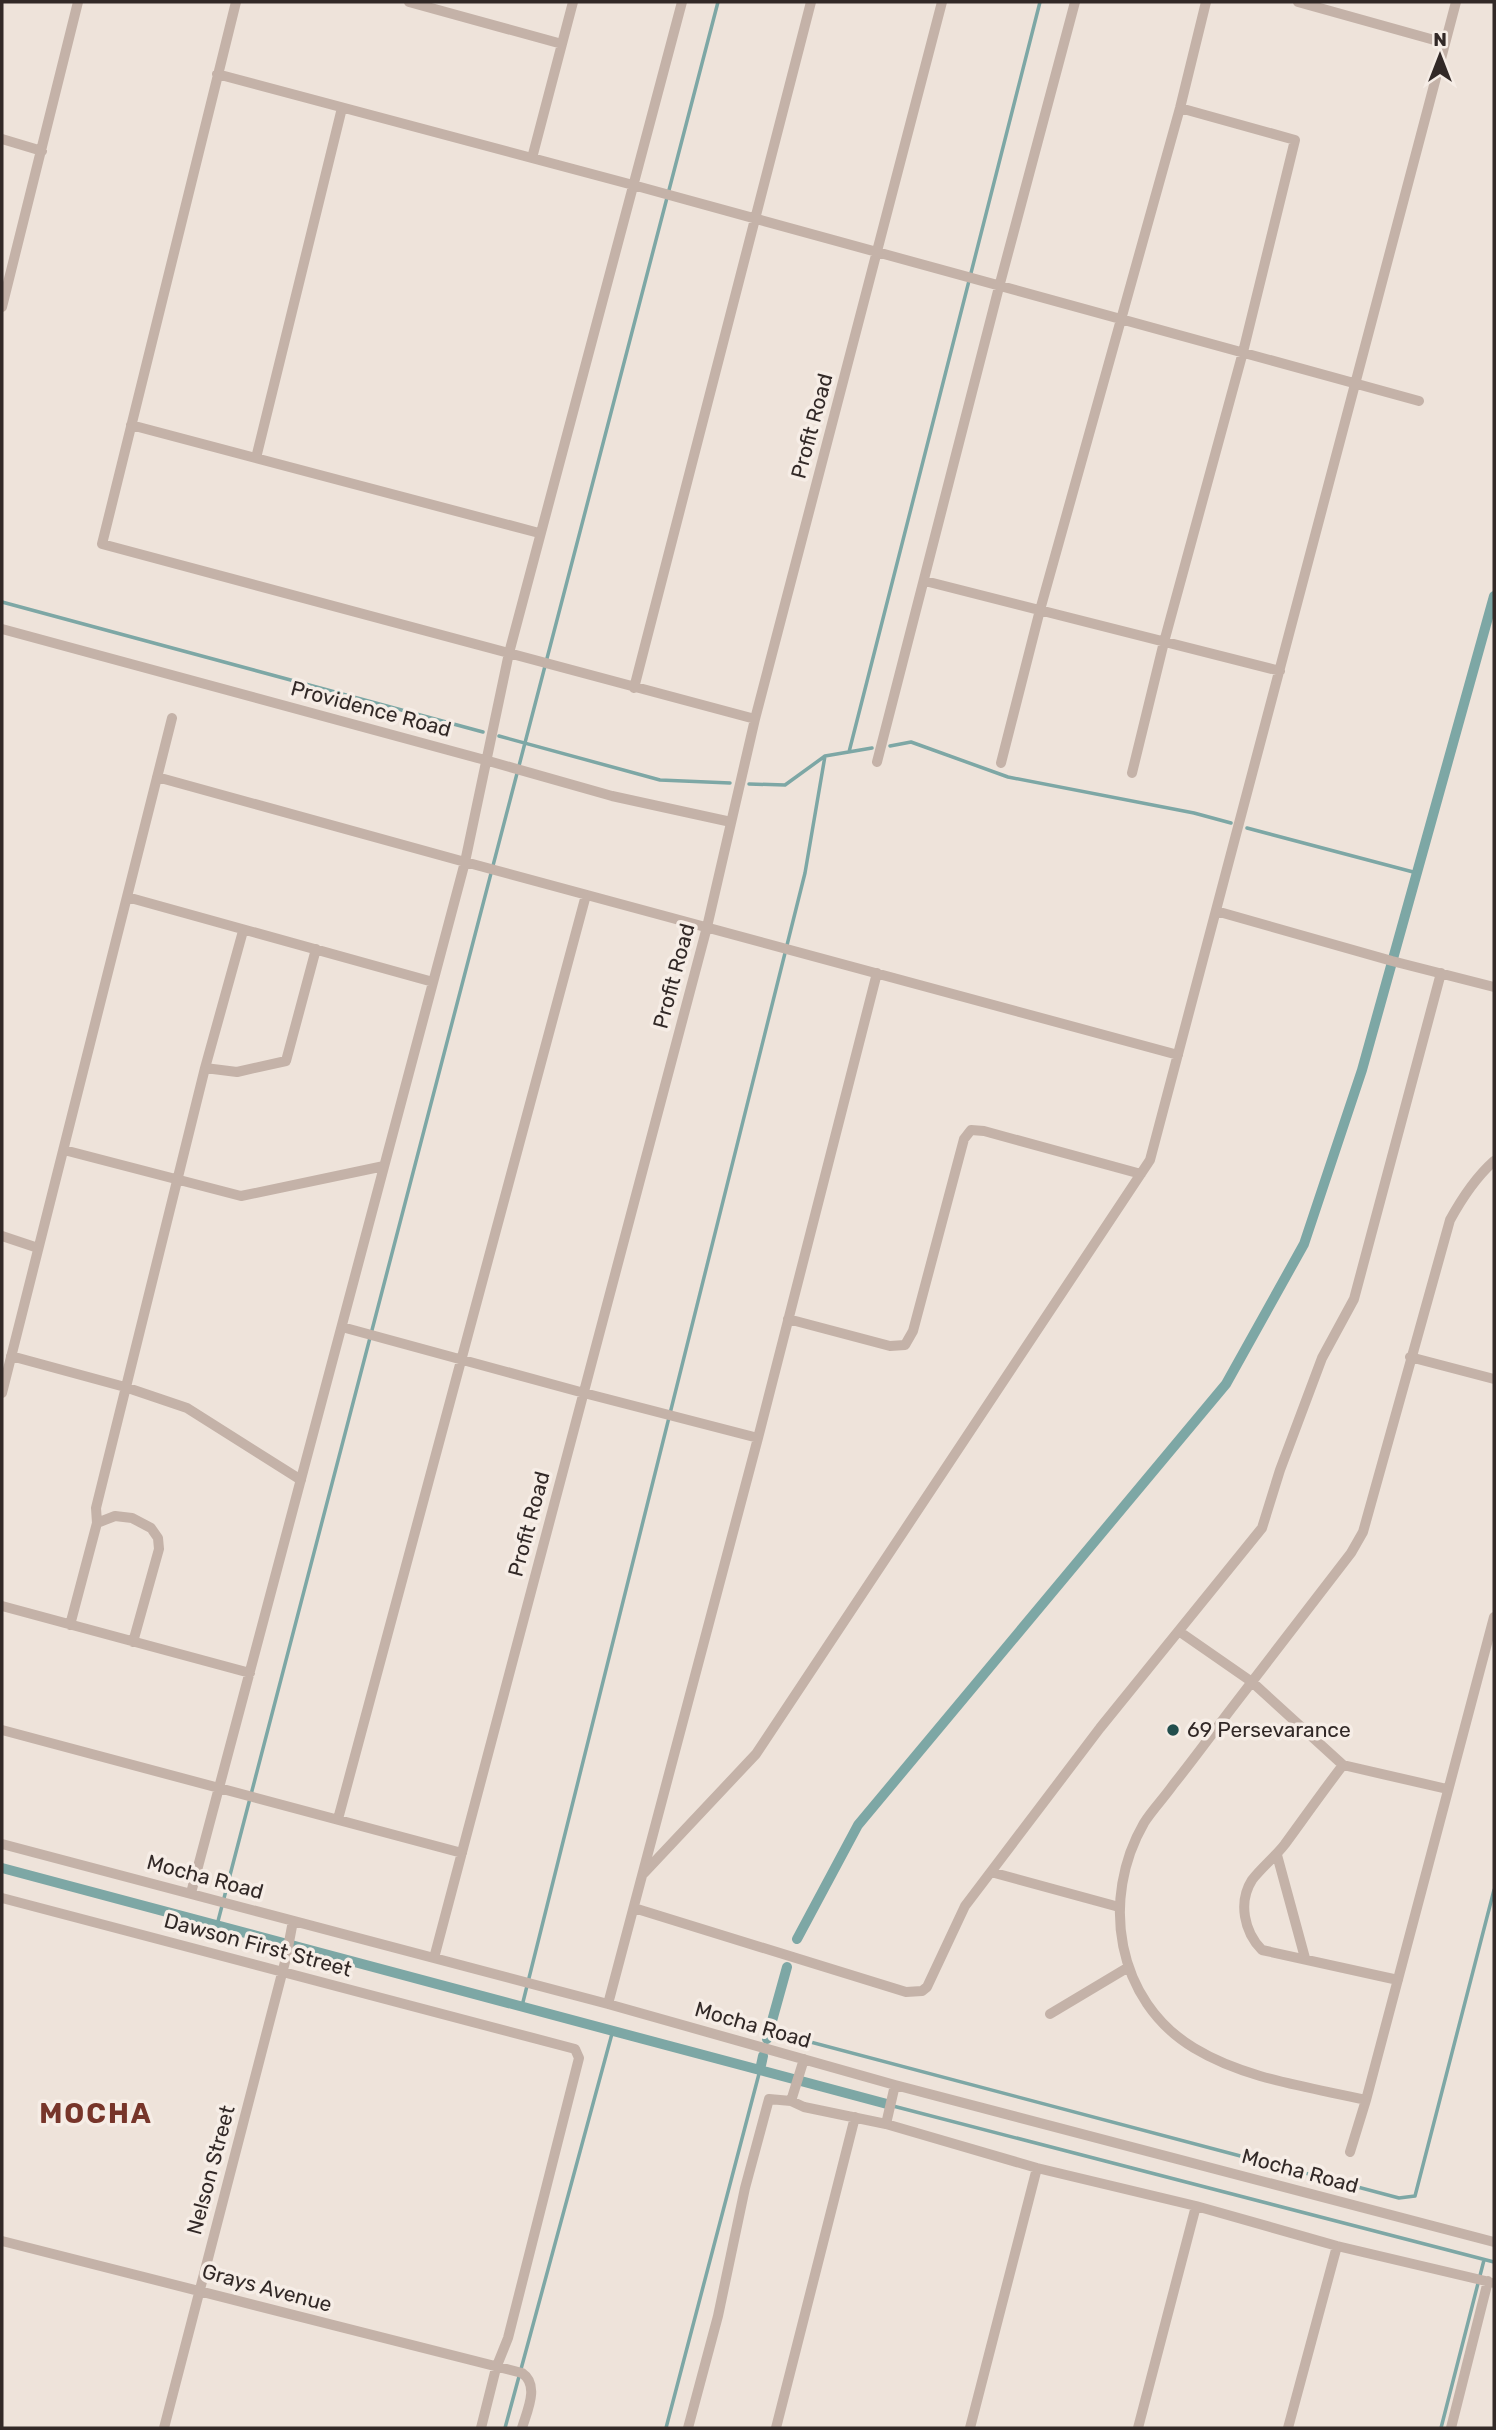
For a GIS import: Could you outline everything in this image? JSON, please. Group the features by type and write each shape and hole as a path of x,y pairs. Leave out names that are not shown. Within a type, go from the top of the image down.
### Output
{"street":[{"path":"2,307 78,2"},
{"path":"236,2 102,544 755,719"},
{"path":"409,2 562,44"},
{"path":"532,158 573,2"},
{"path":"191,1893 465,862 509,653 682,2"},
{"path":"634,688 811,2"},
{"name":"Profit Road","path":"434,1958 708,928 755,719 942,2"},
{"path":"877,762 1075,2"},
{"path":"1001,762 1040,610 1180,108 1206,2"},
{"path":"1298,2 1445,43"},
{"path":"644,1873 756,1754 1150,1160 1456,2"},
{"path":"217,74 1419,401"},
{"path":"256,458 342,108"},
{"path":"1132,774 1164,642 1243,352 1295,140 1180,108"},
{"path":"2,138 42,151"},
{"path":"131,425 540,533"},
{"path":"925,581 1280,671"},
{"name":"Providence Road","path":"2,629 612,796 730,821"},
{"path":"2,1393 172,718"},
{"path":"157,777 1178,1055"},
{"path":"338,1819 586,895"},
{"path":"127,897 433,982"},
{"path":"1216,911 1392,961 1494,986"},
{"path":"70,1625 97,1523 96,1508 125,1387 205,1068 243,931"},
{"path":"205,1068 237,1072 286,1061 316,949"},
{"path":"634,1908 906,1992 927,1987 965,1906 1100,1728 1262,1528 1280,1470 1322,1358 1354,1299 1441,972"},
{"path":"608,2004 758,1438 877,973"},
{"path":"789,1319 890,1346 905,1345 913,1331 964,1139 971,1130 984,1131 1141,1174"},
{"path":"64,1150 241,1196 384,1166"},
{"path":"1366,2100 1253,2074 1191,2046 1165,2024 1140,1994 1127,1968 1119,1907 1121,1886 1144,1824 1351,1553 1363,1532 1450,1220 1464,1195 1494,1161"},
{"path":"2,1237 38,1248"},
{"path":"342,1327 758,1438"},
{"path":"10,1356 125,1387 187,1408 301,1480"},
{"path":"1410,1357 1494,1379"},
{"path":"97,1523 115,1516 132,1518 151,1528 158,1538 159,1549 133,1642"},
{"path":"2,1606 250,1674"},
{"path":"1350,2152 1494,1617"},
{"path":"1180,1632 1252,1682 1343,1765 1447,1789"},
{"path":"2,1730 462,1853"},
{"path":"1343,1765 1277,1855 1251,1883 1245,1900 1248,1930 1262,1950 1398,1980"},
{"name":"Mocha Road","path":"2,1844 191,1893 292,1926 434,1958 608,2004 803,2063 1494,2242"},
{"path":"1277,1855 1305,1958"},
{"path":"991,1872 1119,1907"},
{"name":"Dawson First Street","path":"2,1898 572,2046 579,2058 508,2338 496,2368 481,2428"},
{"name":"Nelson Street","path":"164,2428 283,1972 292,1926"},
{"path":"1050,2014 1127,1968"},
{"path":"791,2101 803,2063"},
{"path":"886,2124 895,2085"},
{"path":"688,2428 718,2316 745,2188 769,2099 791,2101 804,2107 886,2124 1037,2168 1196,2206 1337,2246 1491,2282 1451,2428"},
{"path":"776,2428 855,2117"},
{"path":"970,2428 1037,2168"},
{"path":"1138,2428 1196,2206"},
{"name":"Grays Avenue","path":"2,2241 522,2373 529,2378 532,2387 522,2428"},
{"path":"1288,2428 1337,2246"}],"waterway":[{"path":"217,1925 718,2"},
{"path":"849,752 1040,2"},
{"path":"797,1939 858,1825 1226,1384 1304,1244 1362,1070 1494,596"},
{"path":"2,602 483,732"},
{"path":"499,736 660,780 730,783"},
{"path":"890,746 911,742 1008,777 1194,813 1231,823"},
{"path":"749,784 785,785 825,756 872,748"},
{"path":"522,2006 805,873 825,756"},
{"path":"1247,828 1417,873"},
{"path":"2,1868 887,2104"},
{"path":"769,2031 1399,2198 1415,2196 1494,1890"},
{"path":"767,2039 787,1967"},
{"path":"505,2428 613,2030"},
{"path":"760,2070 763,2056"},
{"path":"666,2428 760,2070"},
{"path":"893,2106 1494,2262"},
{"path":"1441,2428 1484,2260"}],"place":[{"name":"69 Persevarance","path":"1173,1730"}],"district":[{"name":"MOCHA","path":"96,2113"}]}
